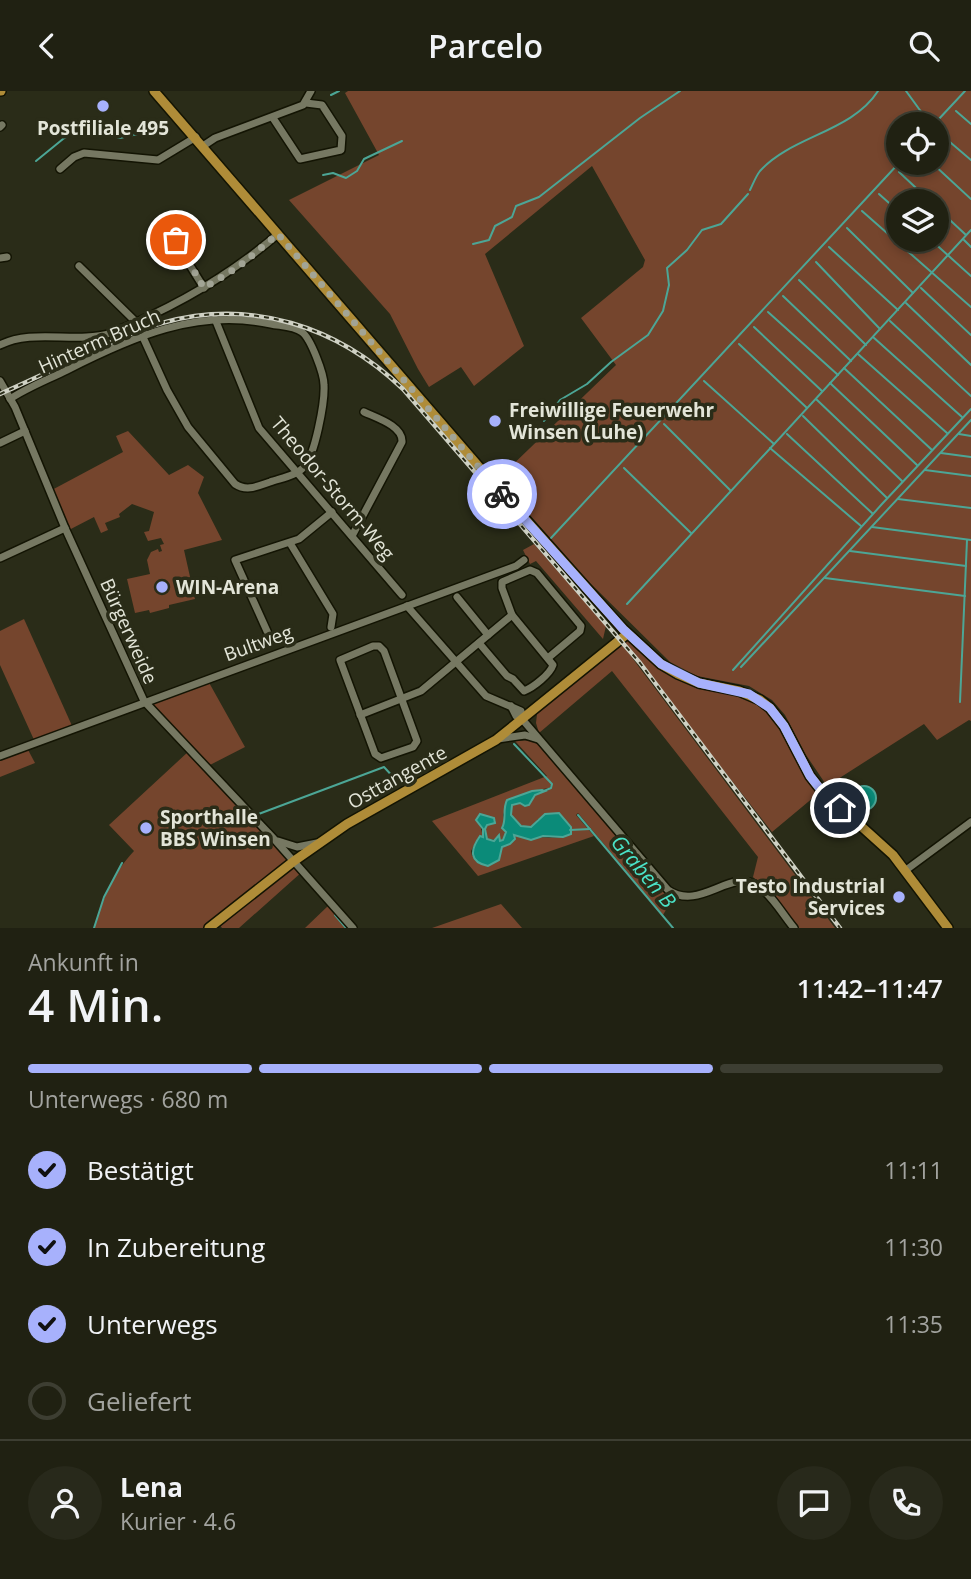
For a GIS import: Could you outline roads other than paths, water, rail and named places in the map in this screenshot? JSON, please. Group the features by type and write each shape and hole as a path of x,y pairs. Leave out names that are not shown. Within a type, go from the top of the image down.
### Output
{"main road":[{"path":"154,91 492,482 625,631 661,664 678,674 699,683 739,691 770,708 784,726 810,776 821,790 883,845 906,870 948,928"},
{"name":"Osttangente","path":"209,928 321,841 385,801 496,740 625,631"}],"street":[{"path":"306,103 311,91"},
{"path":"203,146 215,138 273,118 306,103 322,105 342,137 341,150 300,159 273,118"},
{"path":"60,169 84,153 158,160 196,137"},
{"path":"168,216 181,251 204,288"},
{"path":"0,345 22,338 96,337 136,323 238,267 278,234"},
{"path":"79,266 136,323"},
{"name":"Hinterm Bruch","path":"10,399 142,335 178,324 215,319 257,321 297,329 308,339 323,375 324,389 314,451 298,473"},
{"name":"Theodor-Storm-Weg","path":"215,319 259,428 402,595"},
{"path":"142,335 167,390 188,427 235,484 240,488 250,488 298,473"},
{"name":"Bürgerweide","path":"0,381 25,431 65,528 144,701 274,839 353,928"},
{"path":"352,536 402,442 399,430 364,412"},
{"path":"0,443 25,431"},
{"path":"271,640 235,560 290,543 310,531 332,512"},
{"path":"0,558 65,528"},
{"path":"290,543 333,614 331,627"},
{"name":"Bultweg","path":"0,755 516,566 524,560"},
{"path":"479,643 507,676 524,691 552,670 553,665 548,658 512,615 501,584 505,580 534,570 581,626 580,631 548,658"},
{"path":"457,597 488,635"},
{"path":"416,615 419,601"},
{"path":"407,606 486,696 511,706 516,716 522,719 668,890 682,897 694,897 736,882 751,883 761,888 794,928"},
{"path":"360,715 421,691 512,615"},
{"path":"373,646 382,648 401,699 416,737 413,747 384,758 377,757 340,660 373,646"},
{"path":"496,740 525,735 538,739"},
{"path":"906,870 971,822"},
{"path":"274,839 297,847 321,841"}],"water":[{"path":"864,786 872,790 876,798 872,806 864,810 856,806 852,798 856,790"},
{"path":"545,791 535,795 529,805 512,805 511,815 521,826 531,827 545,814 559,813 571,827 571,834 563,837 543,836 531,840 514,835 515,839 510,844 502,847 499,860 488,866 477,862 473,851 480,836 483,837 483,829 476,820 480,814 494,818 495,823 487,825 485,829 487,839 494,841 499,835 500,841 503,840 506,832 502,828 507,800"}],"waterway":[{"path":"331,95 339,91"},
{"path":"473,244 489,240 495,226 512,217 516,206 539,197 640,118 680,91"},
{"path":"750,190 760,171 773,159 853,116 867,105 878,91"},
{"path":"906,91 921,112"},
{"path":"945,112 965,91"},
{"path":"956,111 971,124"},
{"path":"36,161 63,139 84,127 120,138 142,133 149,137"},
{"path":"323,175 333,173 346,178 357,171 364,159 402,141"},
{"path":"949,141 971,160"},
{"path":"551,538 888,175"},
{"path":"902,175 917,189"},
{"path":"945,175 971,199"},
{"path":"544,421 560,400 587,384 611,362 648,335 663,311 669,285 667,268 687,250 702,230 721,224 748,194"},
{"path":"879,194 886,200"},
{"path":"862,211 971,307"},
{"path":"949,219 966,235"},
{"path":"847,228 913,293"},
{"path":"627,604 971,230"},
{"path":"964,240 971,247"},
{"path":"829,247 898,310"},
{"path":"944,252 971,276"},
{"path":"816,262 880,329"},
{"path":"799,280 866,345"},
{"path":"921,288 971,335"},
{"path":"783,296 851,361"},
{"path":"906,303 971,365"},
{"path":"768,312 838,375"},
{"path":"890,321 971,396"},
{"path":"754,327 822,391"},
{"path":"873,337 962,417"},
{"path":"739,344 807,408"},
{"path":"858,354 947,433"},
{"path":"844,368 932,450"},
{"path":"704,381 774,444"},
{"path":"830,383 917,465"},
{"path":"816,399 902,481"},
{"path":"733,670 971,409"},
{"path":"803,416 887,498"},
{"path":"741,667 971,420"},
{"path":"664,424 730,490"},
{"path":"787,434 872,513"},
{"path":"959,434 971,436"},
{"path":"770,448 861,526"},
{"path":"941,453 971,457"},
{"path":"624,468 691,533"},
{"path":"925,470 971,476"},
{"path":"898,499 971,508"},
{"path":"872,527 971,540"},
{"path":"960,702 967,540"},
{"path":"850,551 966,566"},
{"path":"825,578 965,596"},
{"name":"Graben B","path":"514,744 552,784 551,788 544,791"},
{"name":"Graben B","path":"256,815 384,767 395,779"},
{"name":"Graben B","path":"578,815 673,928"},
{"name":"Graben B","path":"570,830 590,829"},
{"path":"94,928 104,897 122,863"},
{"path":"335,915 346,928"}],"railway":[{"path":"0,394 133,333 195,316 260,316 291,323 350,349 403,389 640,663 840,928"}],"place":[{"name":"Postfiliale 495","path":"103,106"},
{"name":"Freiwillige Feuerwehr Winsen (Luhe)","path":"495,421"},
{"name":"WIN-Arena","path":"162,587"},
{"name":"Sporthalle BBS Winsen","path":"146,828"},
{"name":"Testo Industrial Services","path":"899,897"}]}
